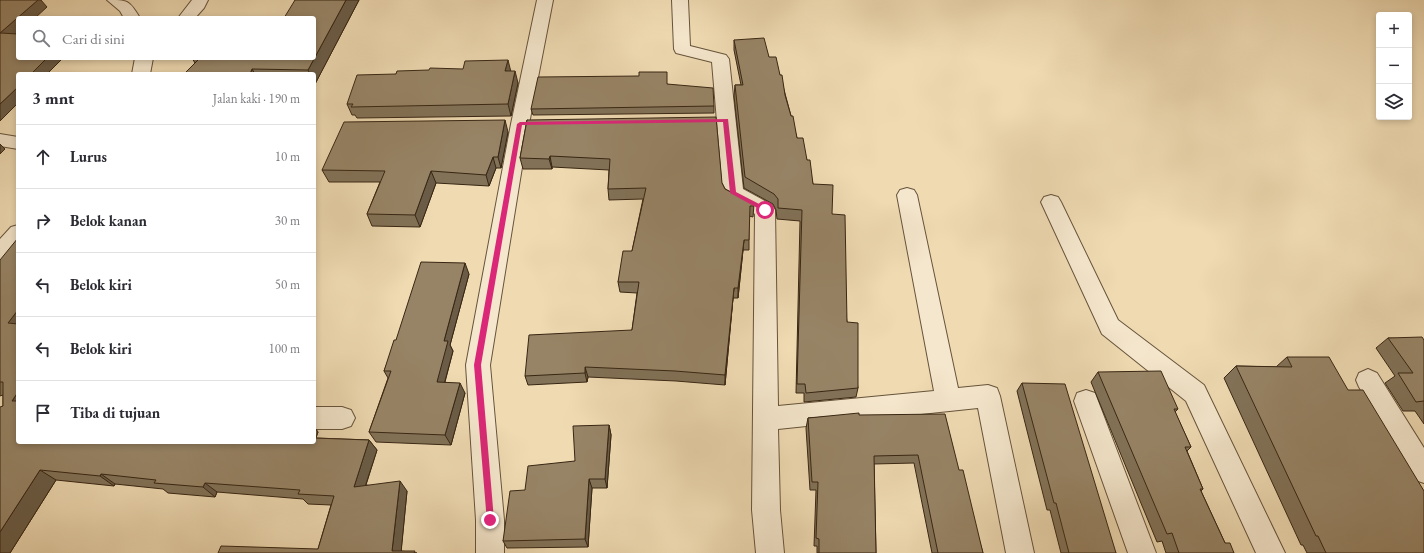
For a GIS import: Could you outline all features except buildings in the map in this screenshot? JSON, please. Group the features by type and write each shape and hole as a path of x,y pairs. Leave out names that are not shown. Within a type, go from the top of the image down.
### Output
{"street":[{"path":"115,0 126,8 131,16"},
{"path":"188,16 198,5 200,0"},
{"path":"490,553 490,520 478,365 520,124 545,0"},
{"path":"680,0 682,49 720,59 718,120 733,193 765,210 766,510 770,553"},
{"path":"141,72 144,60"},
{"path":"0,140 16,143"},
{"path":"907,194 948,400"},
{"path":"1051,202 1110,327 1195,393 1271,553"},
{"path":"0,253 16,235"},
{"path":"1368,380 1424,471"},
{"path":"766,419 988,396 1020,553"},
{"path":"1086,401 1142,553"},
{"path":"316,418 342,418"}],"route":[{"path":"490,520 478,365 520,124 726,120 733,193 765,210"}]}
